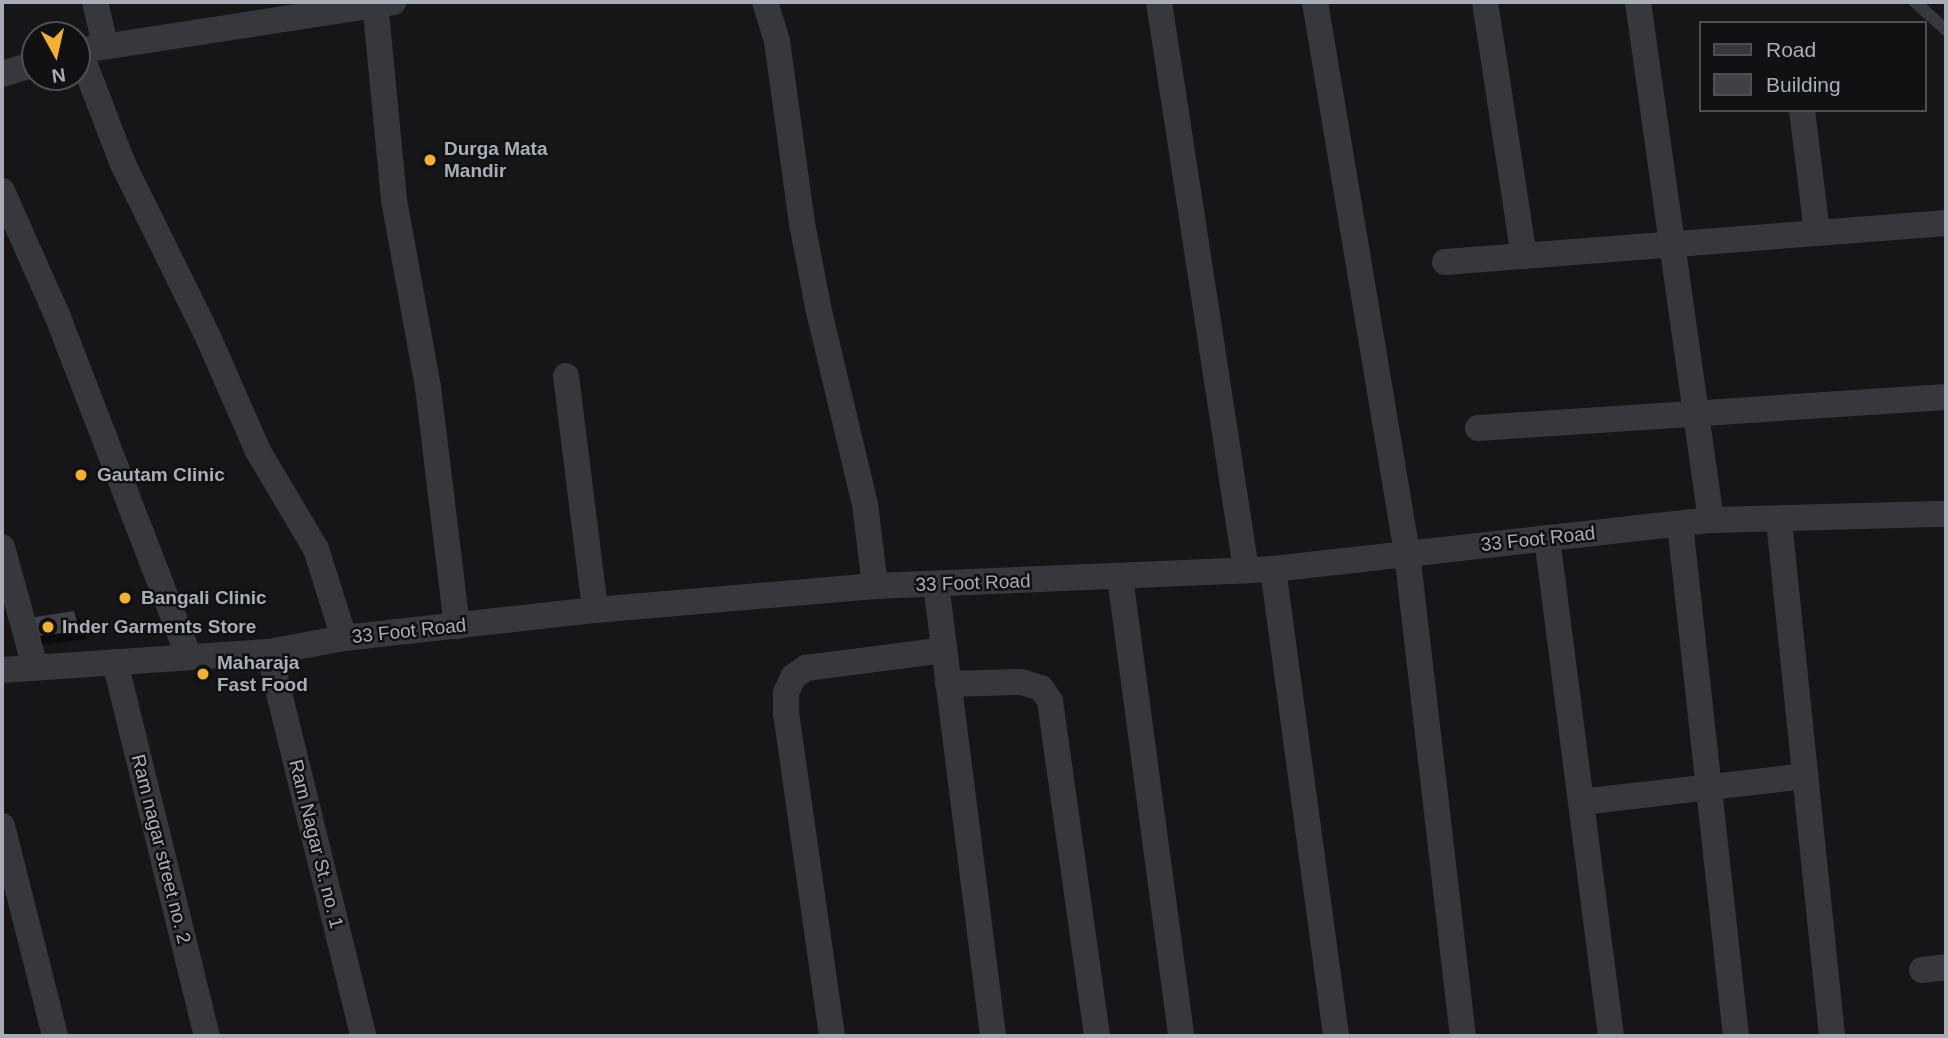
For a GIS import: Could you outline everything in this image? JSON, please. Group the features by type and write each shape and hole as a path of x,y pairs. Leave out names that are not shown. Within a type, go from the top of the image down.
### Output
{"street":[{"path":"91,25 95,2"},
{"path":"765,2 777,41 802,223 818,307 865,504 874,586"},
{"path":"1159,2 1246,570"},
{"path":"1315,2 1407,553 1463,1036"},
{"path":"1485,2 1524,256"},
{"path":"1638,2 1711,520"},
{"path":"91,47 381,3 394,200 428,387 457,626"},
{"path":"91,61 123,164 213,347 258,452 316,549 344,639"},
{"path":"2,75 21,69"},
{"path":"1802,112 1817,233"},
{"path":"2,191 57,315 188,655"},
{"path":"1445,262 1946,223"},
{"path":"566,376 595,610"},
{"path":"1478,428 1946,397"},
{"name":"33 Foot Road","path":"2,670 188,655 269,652 344,639 595,610 874,586 1273,569 1711,520 1946,514"},
{"path":"1779,520 1832,1036"},
{"path":"1680,524 1736,1036"},
{"path":"1548,538 1611,1036"},
{"path":"2,547 35,667"},
{"path":"1273,569 1336,1036"},
{"path":"1120,577 1181,1036"},
{"path":"936,584 993,1036"},
{"path":"832,1036 786,714 786,693 793,677 806,668 944,650"},
{"name":"Ram Nagar St. no. 1","path":"269,652 363,1036"},
{"name":"Ram nagar street no. 2","path":"115,662 206,1036"},
{"path":"948,684 1021,682 1041,688 1050,701 1097,1036"},
{"path":"1581,802 1805,776"},
{"path":"2,826 55,1036"}],"lane":[{"path":"1914,2 1946,30"}],"building":[{"name":"Inder Garments Store","path":"74,611 80,631 22,638 16,620"}],"place":[{"name":"Durga Mata Mandir","path":"430,160"},
{"name":"Gautam Clinic","path":"81,475"},
{"name":"Bangali Clinic","path":"125,598"},
{"name":"Inder Garments Store","path":"48,627"},
{"name":"Maharaja Fast Food","path":"203,674"}]}
